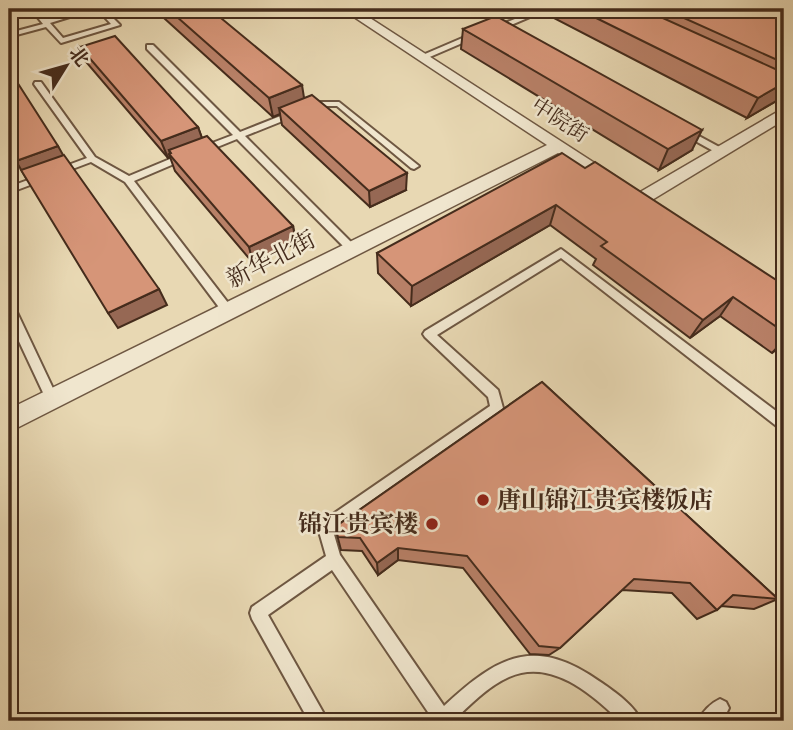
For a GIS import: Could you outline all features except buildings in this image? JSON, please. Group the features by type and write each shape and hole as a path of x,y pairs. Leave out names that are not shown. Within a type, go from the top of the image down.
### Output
{"street":[{"name":"中院街","path":"348,9 663,213"},
{"path":"641,199 784,113"},
{"name":"新华北街","path":"9,421 558,146"}],"lane":[{"path":"34,9 61,41 116,25 100,9"},
{"path":"9,35 93,9"},
{"path":"422,57 546,9"},
{"path":"498,27 509,34"},
{"path":"150,47 352,248"},
{"path":"38,85 92,159 128,180 228,311"},
{"path":"128,180 319,104 338,104 414,166"},
{"path":"673,125 720,151"},
{"path":"9,190 92,159"},
{"path":"632,721 601,690 570,671 543,663 513,666 489,678 443,720 334,559 325,528 497,408 494,394 429,334 561,253 784,424"},
{"path":"9,308 52,399"},
{"path":"319,721 258,613 334,559"},
{"path":"707,721 720,708"}],"place":[{"name":"唐山锦江贵宾楼饭店","path":"483,500"},
{"name":"锦江贵宾楼","path":"432,524"}]}
